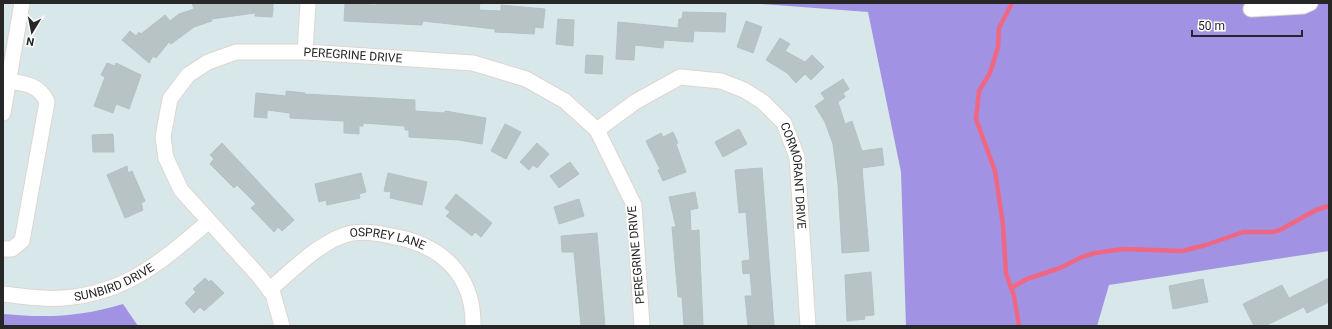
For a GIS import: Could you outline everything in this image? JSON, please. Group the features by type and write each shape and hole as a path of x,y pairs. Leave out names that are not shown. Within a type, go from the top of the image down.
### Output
{"street":[{"path":"3,114 6,80 22,3"},
{"path":"305,52 308,3"},
{"path":"1251,9 1302,6 1310,3"},
{"name":"PEREGRINE DRIVE","path":"282,326 270,290 181,190 166,158 163,137 170,99 188,75 208,62 236,52 305,52 473,63 526,79 565,101 597,130 634,205 642,326"},
{"name":"CORMORANT DRIVE","path":"597,130 635,102 680,77 721,81 744,90 764,102 784,123 797,156 808,326"},
{"path":"3,249 12,249 22,240 47,102 39,89 32,85 6,80"},
{"name":"SUNBIRD DRIVE","path":"3,294 63,298 101,292 120,286 149,270 208,222"},
{"name":"OSPREY LANE","path":"270,290 329,242 352,233 374,232 405,238 444,256 455,268 468,295 473,326"}],"shaded area":[{"path":"749,3 1329,3 1329,251 1109,285 1097,326 906,326 901,172 868,12"},
{"path":"123,304 138,326 3,326 3,314 49,316 78,314"}],"building":[{"path":"192,3 273,3 273,10 272,17 255,16 255,13 211,19 212,21 194,27 171,44 169,42 156,58 153,56 149,63 122,40 130,31 136,36 139,32 141,34 165,15 170,21 179,14 194,9"},
{"path":"377,3 480,3 479,10 501,11 501,5 545,9 543,28 535,27 534,34 495,32 495,29 423,21 422,25 344,21 345,4 377,5"},
{"path":"683,12 726,13 725,32 694,31 693,42 664,40 663,48 635,45 634,60 616,59 618,22 678,28 679,19 682,19"},
{"path":"558,19 574,20 573,46 556,44"},
{"path":"746,21 762,27 753,53 737,47"},
{"path":"780,38 790,44 785,51 805,62 812,55 824,67 811,80 805,74 796,83 787,73 766,60"},
{"path":"586,55 603,56 602,74 585,73"},
{"path":"107,63 115,66 116,63 141,75 129,109 116,104 113,113 94,106 105,77 101,75"},
{"path":"843,79 849,89 843,93 845,97 838,102 845,124 852,121 862,151 882,148 884,165 862,168 869,251 842,253 838,184 833,144 825,122 815,106 825,99 821,93"},
{"path":"286,91 305,93 304,94 415,100 415,111 445,113 445,111 486,118 482,144 459,140 409,137 409,130 405,130 405,126 363,123 363,126 359,126 359,134 344,133 344,121 290,118 290,113 267,110 267,118 254,117 256,93 286,96"},
{"path":"505,124 521,132 506,159 491,151"},
{"path":"739,129 747,144 723,157 715,142"},
{"path":"673,132 678,143 676,144 686,172 663,181 658,170 660,169 646,141 661,133 663,137"},
{"path":"113,134 114,152 93,152 92,135"},
{"path":"222,143 294,220 282,231 278,227 274,232 251,208 256,204 237,185 234,188 210,164 214,159 210,155"},
{"path":"537,143 549,154 537,168 533,165 529,170 520,162"},
{"path":"570,162 579,174 559,188 550,176"},
{"path":"127,166 128,173 132,171 145,201 141,203 143,210 125,218 107,175"},
{"path":"762,168 774,326 748,326 745,296 752,296 750,273 743,274 742,261 750,260 746,212 739,213 735,170"},
{"path":"361,173 366,192 359,194 360,198 327,205 326,200 319,202 315,184"},
{"path":"388,173 427,182 422,205 390,198 391,192 384,191"},
{"path":"695,192 698,208 690,210 691,231 699,230 703,326 684,326 682,297 678,297 672,227 676,227 669,197"},
{"path":"456,194 492,223 481,237 475,232 472,236 446,216 450,212 445,208"},
{"path":"579,199 584,216 559,224 554,207"},
{"path":"597,233 605,326 581,326 574,252 562,252 561,236"},
{"path":"871,272 874,315 864,316 865,319 847,321 845,275"},
{"path":"205,278 209,282 211,280 224,293 204,311 200,307 194,313 185,303 196,292 193,289"},
{"path":"1329,278 1329,302 1307,313 1304,307 1265,326 1254,326 1243,304 1282,285 1289,298"},
{"path":"1203,279 1208,302 1173,309 1169,286"}],"waterway":[{"path":"1012,3 999,28 998,47 990,73 979,91 976,119 995,171 1003,225 1006,273 1014,296 1019,326"},
{"path":"1011,288 1027,279 1060,268 1082,257 1095,253 1123,249 1182,251 1206,245 1243,232 1273,232 1280,230 1316,210 1329,206"}]}
